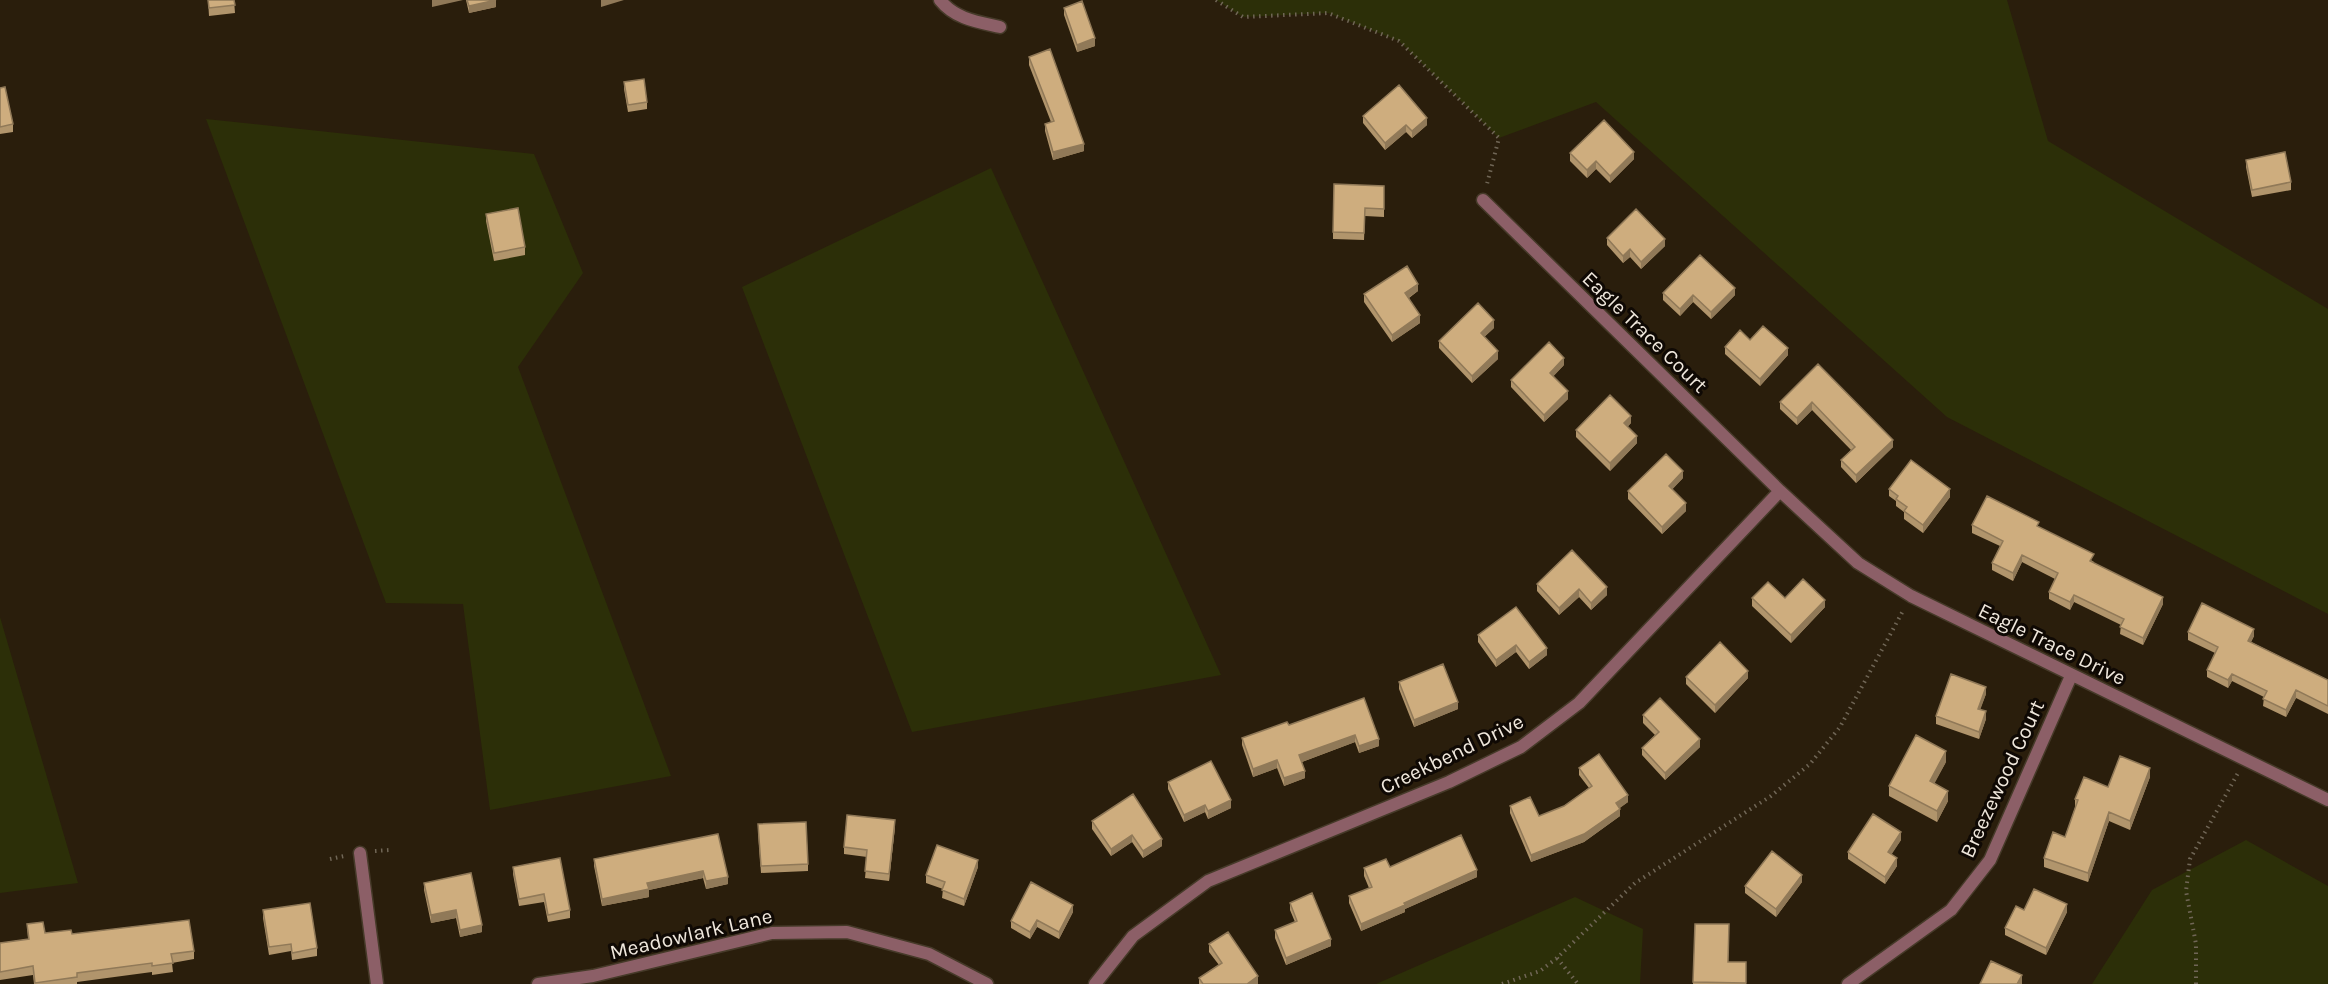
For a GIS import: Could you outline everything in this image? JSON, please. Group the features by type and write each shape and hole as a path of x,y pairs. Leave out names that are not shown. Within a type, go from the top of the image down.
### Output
{"street":[{"path":"940,0 946,8 965,19 1000,27"},
{"name":"Eagle Trace Court","path":"1483,200 1780,491"},
{"name":"Eagle Trace Drive","path":"1780,491 1858,563 1911,596 2328,800"},
{"name":"Creekbend Drive","path":"1095,984 1133,936 1208,881 1449,782 1521,747 1580,703 1780,491"},
{"name":"Breezewood Court","path":"1848,984 1951,910 1990,860 2071,676"},
{"path":"360,853 377,984"},
{"name":"Meadowlark Lane","path":"538,984 593,976 772,933 847,932 929,954 987,984"}],"path":[{"path":"1216,0 1243,16 1328,13 1399,41 1499,138 1483,200"},
{"path":"1502,984 1540,971 1557,958 1635,883 1771,796 1810,764 1840,727 1911,596"},
{"path":"2196,984 2196,944 2186,891 2190,860 2245,760"},
{"path":"1557,958 1578,984"}],"green space":[{"path":"1216,0 2007,0 2048,141 2328,309 2328,614 1947,417 1596,102 1499,138 1399,41 1328,13 1243,17"},
{"path":"206,119 534,154 583,273 518,367 671,776 490,810 463,604 386,603"},
{"path":"991,168 1221,675 912,732 742,287"},
{"path":"0,617 78,883 0,893"},
{"path":"2246,840 2328,886 2328,984 2092,984 2152,890"},
{"path":"1575,897 1643,929 1640,984 1376,984"}],"building":[{"path":"208,0 234,0 235,5 209,8"},
{"path":"467,0 496,0 469,6"},
{"path":"1082,1 1095,38 1077,45 1064,8"},
{"path":"1050,49 1084,144 1053,152 1045,124 1054,121 1029,57"},
{"path":"644,79 647,102 628,105 624,82"},
{"path":"1399,85 1427,118 1412,131 1406,125 1385,143 1363,116"},
{"path":"5,87 13,124 0,127 0,88"},
{"path":"1604,120 1634,152 1610,176 1596,161 1587,170 1570,153"},
{"path":"2285,152 2291,182 2252,190 2246,160"},
{"path":"1334,184 1384,186 1384,209 1365,208 1364,233 1333,232"},
{"path":"518,208 525,247 494,253 486,214"},
{"path":"1636,209 1665,239 1641,262 1630,249 1623,256 1607,238"},
{"path":"1700,255 1735,288 1711,312 1693,295 1680,309 1663,293"},
{"path":"1407,266 1418,284 1405,293 1420,315 1392,335 1364,294"},
{"path":"1478,303 1494,320 1481,333 1498,351 1472,376 1439,341"},
{"path":"1763,326 1788,348 1760,379 1725,347 1740,330 1750,340"},
{"path":"1549,342 1564,358 1550,373 1568,391 1544,415 1511,380"},
{"path":"1818,364 1893,440 1856,475 1841,460 1855,447 1812,402 1797,418 1780,402"},
{"path":"1610,395 1631,416 1624,423 1637,436 1610,463 1576,430"},
{"path":"1666,454 1683,471 1669,486 1686,503 1662,527 1628,491"},
{"path":"1911,460 1950,489 1923,525 1904,511 1907,507 1896,499 1898,496 1889,489"},
{"path":"1987,496 2039,522 2037,526 2094,554 2090,561 2163,597 2143,638 2120,627 2124,619 2074,595 2070,602 2049,592 2058,573 2022,555 2013,573 1992,563 2003,541 1972,525"},
{"path":"1572,550 1607,587 1591,603 1579,589 1559,608 1537,584"},
{"path":"1803,579 1825,600 1791,635 1752,598 1768,582 1785,598"},
{"path":"2202,603 2254,629 2248,641 2328,680 2328,706 2296,690 2286,710 2263,699 2267,691 2232,674 2228,680 2207,670 2218,647 2188,632"},
{"path":"1516,607 1547,648 1529,662 1516,645 1496,660 1478,635"},
{"path":"1720,642 1748,671 1715,705 1686,677"},
{"path":"1443,664 1458,702 1414,720 1399,682"},
{"path":"1951,674 1986,687 1978,709 1986,711 1979,732 1936,716"},
{"path":"1364,698 1379,739 1359,746 1355,735 1299,755 1305,771 1284,778 1277,760 1253,769 1242,738 1287,722 1289,725"},
{"path":"1660,698 1700,739 1665,773 1642,748 1659,732 1643,715"},
{"path":"1916,735 1946,751 1930,781 1948,791 1937,811 1889,786"},
{"path":"1599,754 1628,795 1616,803 1620,809 1584,834 1531,855 1510,806 1530,797 1539,816 1564,806 1592,786 1579,768"},
{"path":"2120,756 2150,768 2130,821 2109,812 2088,873 2044,858 2053,832 2065,837 2078,800 2075,799 2084,777 2108,787"},
{"path":"1211,761 1231,800 1208,811 1205,805 1184,815 1168,782"},
{"path":"1133,794 1162,839 1143,851 1132,835 1111,849 1092,821"},
{"path":"1873,814 1901,832 1888,852 1897,858 1885,877 1848,852"},
{"path":"847,815 895,820 889,874 865,871 867,850 844,847"},
{"path":"806,822 808,864 761,866 758,824"},
{"path":"718,834 728,877 706,881 703,871 647,883 649,889 602,899 594,859"},
{"path":"1461,835 1477,870 1361,924 1349,896 1372,887 1364,868 1386,859 1390,867"},
{"path":"937,845 978,860 964,899 942,890 945,882 926,875"},
{"path":"1772,851 1802,875 1776,909 1745,886"},
{"path":"560,858 570,910 548,915 544,894 519,899 513,867"},
{"path":"471,873 482,925 460,930 456,910 431,915 424,883"},
{"path":"1031,882 1073,905 1059,932 1037,920 1030,932 1011,921"},
{"path":"2034,889 2067,904 2046,948 2005,928 2016,906 2024,910"},
{"path":"1312,893 1331,939 1286,958 1275,930 1297,921 1290,903"},
{"path":"310,903 317,948 292,953 291,944 269,947 263,910"},
{"path":"189,920 194,951 171,954 173,963 152,966 152,963 77,973 77,977 35,983 33,966 0,972 0,943 29,939 27,924 43,922 45,933 71,930 72,934"},
{"path":"1695,924 1729,924 1728,962 1746,962 1746,983 1693,982"},
{"path":"1228,932 1258,976 1247,984 1203,984 1199,978 1222,963 1209,944"},
{"path":"1991,961 2022,975 2017,984 1980,984"}]}
